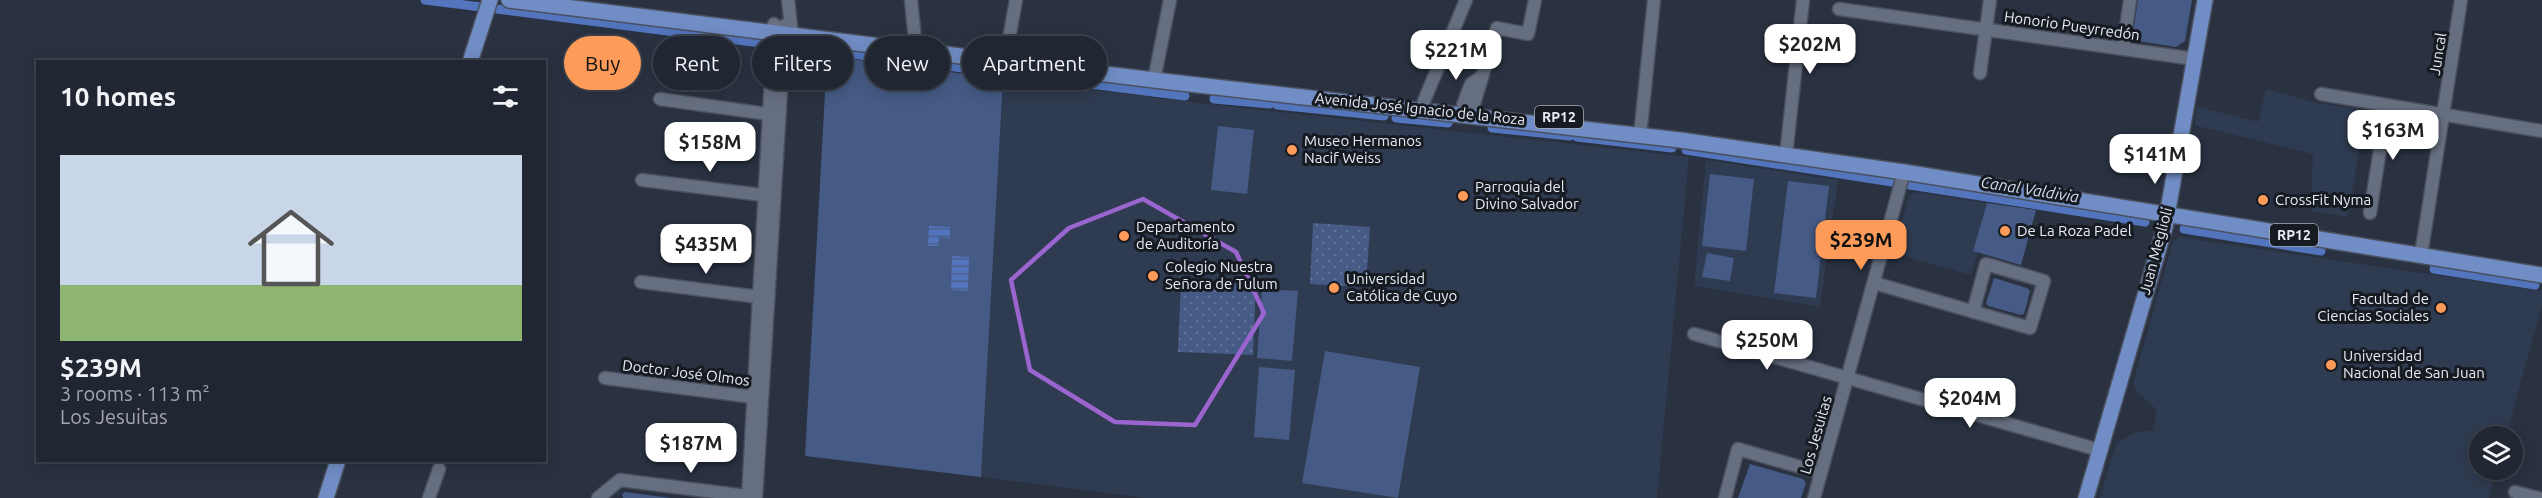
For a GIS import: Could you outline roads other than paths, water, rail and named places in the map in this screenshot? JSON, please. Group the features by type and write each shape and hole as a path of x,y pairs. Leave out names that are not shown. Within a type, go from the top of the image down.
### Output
{"main road":[{"path":"471,60 490,0"},
{"name":"Avenida José Ignacio de la Roza","path":"509,0 781,36"},
{"name":"Avenida José Ignacio de la Roza","path":"580,0 781,36"},
{"name":"Juan Meglioli","path":"2086,498 2168,210 2205,0"},
{"name":"Avenida José Ignacio de la Roza","path":"1107,70 1669,138 2168,210"},
{"name":"Avenida José Ignacio de la Roza","path":"1155,76 1424,101 1641,126 1787,146 2422,251 2542,275"},
{"name":"Avenida José Ignacio de la Roza","path":"2422,251 2542,265"},
{"path":"326,498 337,462"}],"street":[{"path":"781,36 788,0"},
{"path":"911,0 915,36"},
{"path":"1009,36 1016,0"},
{"path":"1155,76 1170,0"},
{"path":"1424,101 1466,0"},
{"path":"1468,106 1482,76 1497,28 1528,34 1535,0"},
{"path":"1641,126 1653,0"},
{"path":"1787,146 1803,0"},
{"path":"1980,73 1990,0"},
{"path":"2123,49 2130,0"},
{"name":"Juncal","path":"2422,251 2461,0"},
{"name":"Honorio Pueyrredón","path":"1839,9 2195,59"},
{"path":"600,498 620,480 753,498 776,90"},
{"path":"2321,94 2542,132"},
{"path":"660,99 774,115"},
{"path":"2370,213 2386,105"},
{"name":"Los Jesuitas","path":"1814,498 1904,172"},
{"path":"642,180 770,196"},
{"path":"1874,283 1973,312 2030,328 2044,280 1986,264 1973,312"},
{"path":"641,282 764,298"},
{"path":"1694,334 2099,450"},
{"name":"Doctor José Olmos","path":"605,378 758,398"},
{"path":"1725,498 1738,449 1821,472"},
{"path":"429,498 439,469"},
{"path":"2515,492 2538,498"}],"waterway":[{"name":"Canal Valdivia","path":"425,0 481,7"},
{"name":"Canal Valdivia","path":"497,9 752,42"},
{"name":"Canal Valdivia","path":"853,54 962,68"},
{"name":"Canal Valdivia","path":"1107,86 1185,96"},
{"name":"Canal Valdivia","path":"1214,99 1270,104"},
{"name":"Canal Valdivia","path":"1277,105 1384,116"},
{"name":"Canal Valdivia","path":"1396,118 1448,123"},
{"name":"Canal Valdivia","path":"1492,128 1570,136"},
{"name":"Canal Valdivia","path":"1577,137 1672,148"},
{"name":"Canal Valdivia","path":"1686,150 1892,182"},
{"name":"Canal Valdivia","path":"1910,185 2145,222"},
{"name":"Canal Valdivia","path":"2184,229 2321,251"},
{"name":"Canal Valdivia","path":"2434,269 2535,285"}],"place":[{"name":"Museo Hermanos Nacif Weiss","path":"1292,150"},
{"name":"Parroquia del Divino Salvador","path":"1463,196"},
{"name":"CrossFit Nyma","path":"2263,200"},
{"name":"De La Roza Padel","path":"2005,231"},
{"name":"Departamento de Auditoría","path":"1124,236"},
{"name":"Colegio Nuestra Señora de Tulum","path":"1153,276"},
{"name":"Universidad Católica de Cuyo","path":"1334,288"},
{"name":"Facultad de Ciencias Sociales","path":"2441,308"},
{"name":"Universidad Nacional de San Juan","path":"2331,365"}]}
